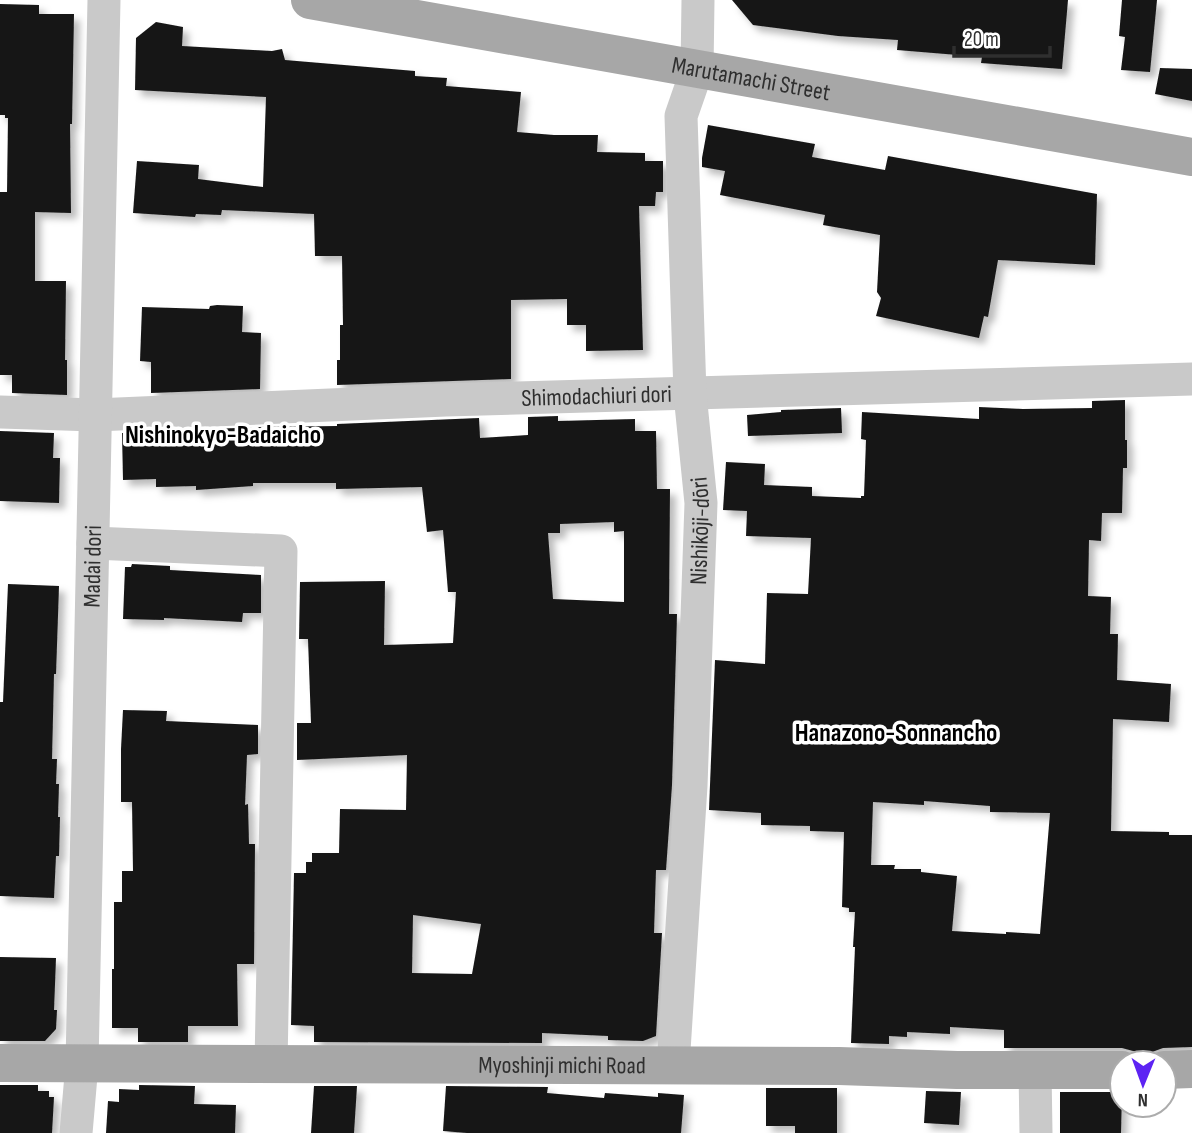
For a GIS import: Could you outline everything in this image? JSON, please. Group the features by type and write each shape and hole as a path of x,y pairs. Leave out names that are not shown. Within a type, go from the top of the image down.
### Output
{"main road":[{"name":"Marutamachi Street","path":"310,0 1192,157"},
{"name":"Myoshinji michi Road","path":"0,1063 839,1066 957,1070 1108,1070"}],"street":[{"name":"Madai dori","path":"76,1133 82,1064 104,0"},
{"name":"Nishikōji-dōri","path":"673,1066 691,786 701,503 690,394 681,116 698,70 698,0"},
{"name":"Shimodachiuri dori","path":"0,412 95,415 446,400 1192,379"},
{"path":"93,543 281,551 271,1064"},
{"path":"1035,1070 1036,1133"}],"building":[{"path":"732,0 1068,0 1062,69 981,63 982,57 897,50 898,40 838,36 753,25"},
{"path":"1122,0 1157,0 1150,72 1121,70 1125,37 1119,36"},
{"path":"0,4 39,5 39,14 74,14 70,124 71,213 35,212 35,281 66,281 67,395 12,393 12,375 0,375 0,192 7,192 8,118 0,115"},
{"path":"156,22 183,27 182,46 272,51 282,49 285,60 415,71 415,76 447,78 446,86 521,92 517,132 598,135 597,152 645,153 645,161 663,161 663,192 656,192 655,206 639,206 643,350 586,351 586,325 567,325 567,299 511,300 511,379 337,385 340,325 343,325 342,256 315,256 314,214 222,210 221,215 196,214 195,217 133,213 137,161 199,165 198,179 263,187 266,97 135,90 136,38"},
{"path":"1160,68 1192,69 1192,101 1155,94"},
{"path":"708,125 815,144 812,157 885,170 888,156 1097,194 1095,265 998,260 988,317 984,316 979,338 876,316 881,298 877,292 880,235 823,225 825,215 720,195 725,171 702,167"},
{"path":"210,306 243,306 242,332 261,333 260,389 151,393 151,362 140,361 142,307 209,309"},
{"path":"1125,400 1127,468 1123,468 1122,513 1102,513 1101,541 1089,540 1088,596 1111,597 1110,634 1118,634 1117,680 1171,684 1169,722 1113,719 1111,831 1192,835 1192,1047 1004,1048 1004,1030 950,1027 950,1034 907,1032 907,1037 889,1036 889,1044 851,1043 855,912 849,912 849,908 842,907 844,832 810,831 810,826 761,825 761,813 709,810 715,660 765,664 767,593 808,594 811,538 746,536 747,511 723,510 726,462 765,464 764,485 812,487 812,496 861,498 864,496 866,440 861,439 862,412 979,419 979,407 1092,408 1092,401","holes":["924,801 990,806 990,812 1050,813 1040,934 952,931 957,876 921,872 921,869 894,869 895,865 871,865 873,802 924,805"]},
{"path":"841,408 842,433 748,436 747,415 781,410"},
{"path":"558,416 558,421 635,419 635,431 656,431 657,489 670,489 669,614 677,614 672,785 666,870 656,870 654,933 662,933 656,1036 643,1041 608,1040 608,1036 542,1033 542,1043 314,1042 314,1026 291,1025 294,873 306,873 306,862 312,862 312,853 339,853 340,809 406,810 407,755 297,760 297,723 311,723 308,639 299,639 300,582 385,581 384,645 453,643 456,592 448,592 443,530 427,532 422,487 336,489 336,483 253,483 253,486 196,490 196,486 156,487 156,479 123,480 122,433 479,418 480,438 528,435 528,417","holes":["614,522 614,532 624,531 624,602 553,599 548,533 560,533 560,524","413,915 481,924 472,974 412,973"]},
{"path":"0,431 54,433 53,458 60,458 59,503 0,501"},
{"path":"132,564 170,566 170,570 261,575 261,613 243,613 242,622 123,619 125,567 131,567"},
{"path":"8,584 59,586 52,759 57,759 56,784 59,784 60,817 54,898 0,896 0,702 3,702"},
{"path":"123,710 167,711 166,721 258,725 258,754 247,755 245,805 248,804 249,844 255,844 254,964 237,964 238,1026 188,1026 188,1042 138,1042 138,1028 112,1028 114,902 122,902 122,871 133,871 132,802 121,802"},
{"path":"0,957 56,958 56,1029 45,1041 0,1041"},
{"path":"0,1085 38,1085 38,1091 49,1091 49,1097 54,1097 52,1133 0,1133"},
{"path":"139,1085 195,1086 194,1104 236,1105 235,1133 106,1133 108,1101 119,1102 119,1089 139,1090"},
{"path":"314,1086 357,1086 354,1133 311,1133"},
{"path":"446,1086 548,1087 547,1093 604,1098 605,1093 658,1097 658,1093 684,1095 681,1133 443,1131"},
{"path":"766,1088 837,1088 837,1133 795,1133 795,1126 766,1126"},
{"path":"926,1091 961,1092 959,1125 924,1123"},
{"path":"1060,1092 1108,1092 1108,1119 1121,1119 1121,1133 1060,1133"}],"district":[{"name":"Nishinokyo-Badaicho","path":"223,435"},
{"name":"Hanazono-Sonnancho","path":"896,733"}]}
